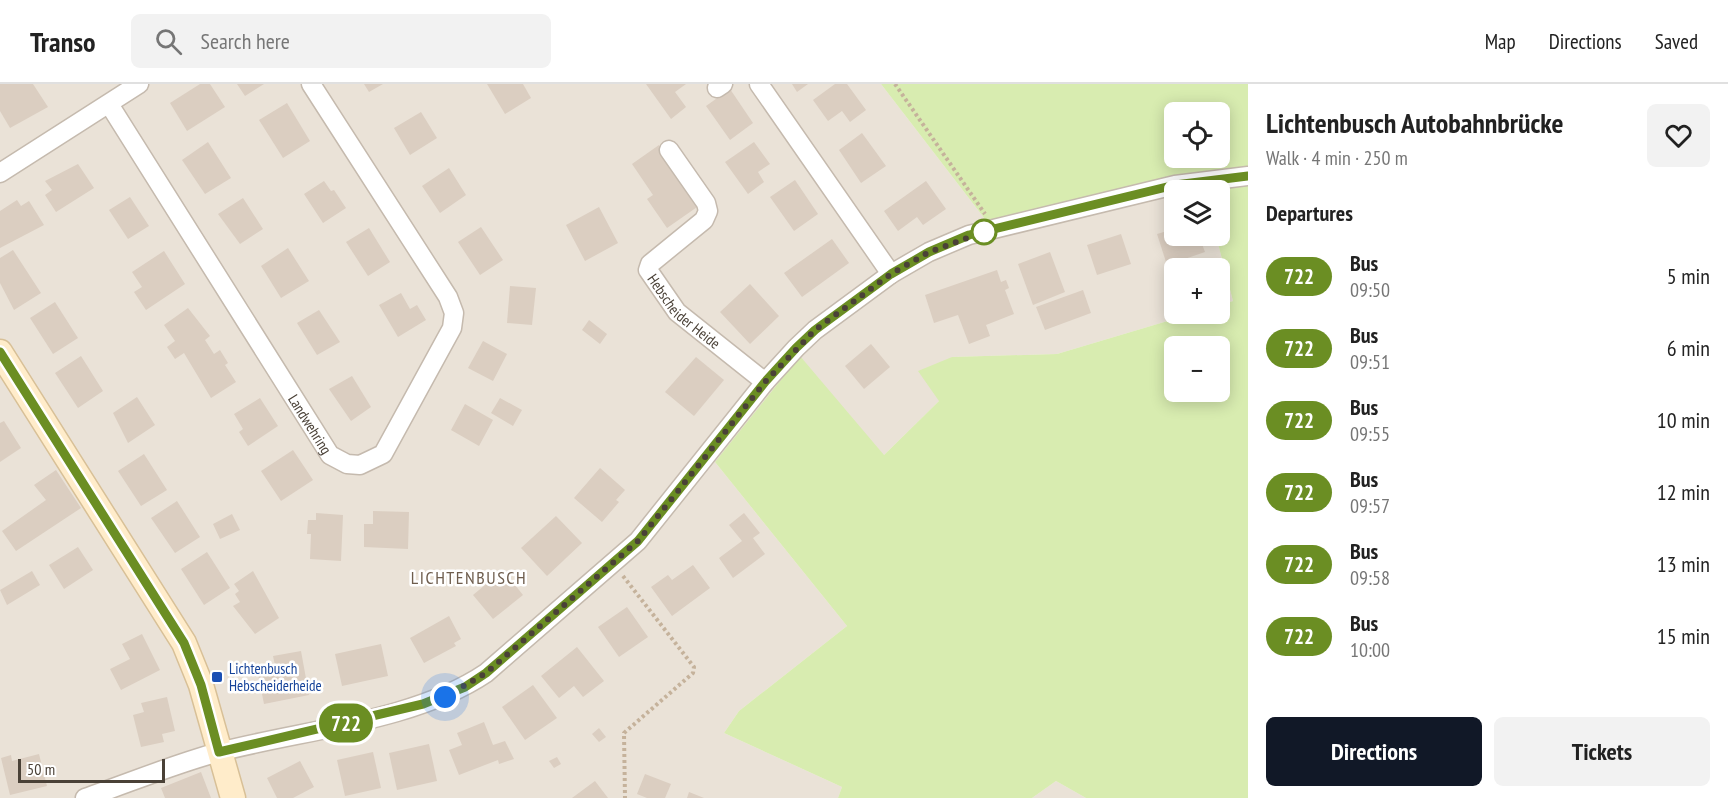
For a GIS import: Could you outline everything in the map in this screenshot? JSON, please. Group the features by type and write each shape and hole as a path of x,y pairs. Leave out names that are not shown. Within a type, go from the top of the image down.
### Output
{"street":[{"path":"0,173 139,84"},
{"name":"Landwehring","path":"109,104 330,454 347,464 360,465 383,454 452,328 454,313 448,297 311,84"},
{"path":"759,84 891,274"},
{"name":"Hebscheider Heide","path":"669,150 706,203 708,211 704,220 650,264 648,270 677,312 765,382"},
{"path":"85,798 219,752 423,704 465,687 486,673 638,541 765,382 815,330 891,274 929,252 969,235 1175,185 1248,176"},
{"path":"0,352 184,643 201,685 233,798"}],"path":[{"path":"895,84 994,229"},
{"path":"613,563 694,667 693,673 624,733 625,798"}],"shaded area":[{"path":"0,84 881,84 988,223 1199,171 1201,180 1164,180 1164,246 1219,246 1222,258 1164,258 1164,322 1057,354 952,357 939,401 884,455 715,462 847,626 739,711 724,733 842,787 838,798 0,798"},
{"path":"1056,781 1086,798 1032,798"}],"green space":[{"path":"881,84 1248,84 1248,798 1086,798 1056,781 1032,798 838,798 842,787 724,733 739,711 847,626 715,462 800,356 884,455 939,401 918,371 952,357 1057,354 1164,322 1164,324 1230,324 1230,302 1233,301 1230,290 1230,258 1222,258 1219,246 1230,246 1230,180 1201,180 1199,172 988,223"}],"building":[{"path":"0,84 33,84 48,107 10,128 0,111"},
{"path":"200,84 210,84 225,107 187,131 170,103"},
{"path":"237,84 264,84 245,96"},
{"path":"364,84 383,84 369,92"},
{"path":"487,84 523,84 531,98 505,114"},
{"path":"646,84 686,84 675,92 686,107 671,119"},
{"path":"792,84 808,84 797,92"},
{"path":"835,84 847,84 866,110 850,122 842,111 828,121 813,100"},
{"path":"730,89 753,123 730,140 706,106"},
{"path":"287,103 310,141 283,158 259,120"},
{"path":"421,112 437,138 410,155 394,128"},
{"path":"862,133 886,166 861,183 839,150"},
{"path":"208,142 231,178 205,194 182,160"},
{"path":"754,142 770,164 758,172 764,182 748,194 725,162"},
{"path":"659,145 700,205 667,228 647,199 653,195 632,164"},
{"path":"78,164 94,188 56,212 45,195 52,190 45,181"},
{"path":"449,168 466,195 440,213 422,186"},
{"path":"795,180 818,214 794,231 770,197"},
{"path":"324,181 331,191 334,190 346,208 323,223 304,194"},
{"path":"926,181 946,209 923,225 917,217 898,231 884,211"},
{"path":"130,197 149,226 128,239 109,210"},
{"path":"243,198 263,229 240,244 218,214"},
{"path":"17,200 21,206 29,201 44,225 0,248 0,211"},
{"path":"599,207 618,243 585,261 566,225"},
{"path":"481,227 503,260 480,275 458,242"},
{"path":"369,228 390,262 368,276 346,242"},
{"path":"1164,232 1164,246 1203,246 1205,252 1187,258 1165,258 1157,234"},
{"path":"1121,234 1131,264 1097,275 1087,245"},
{"path":"832,239 849,263 802,297 784,273"},
{"path":"288,248 309,281 281,298 261,266"},
{"path":"13,250 41,293 14,310 0,283 0,258"},
{"path":"164,251 185,284 146,310 134,292 142,287 132,272"},
{"path":"1050,252 1065,292 1033,305 1018,264"},
{"path":"997,270 1001,282 1006,280 1009,288 1005,290 1014,314 986,325 990,336 969,344 958,315 934,323 925,295"},
{"path":"750,284 779,316 750,344 720,312"},
{"path":"510,286 536,288 532,325 507,323"},
{"path":"1083,290 1091,313 1045,330 1036,307"},
{"path":"401,293 410,309 417,305 426,320 398,337 379,305"},
{"path":"55,302 78,338 53,354 30,318"},
{"path":"188,308 210,336 205,340 214,354 220,350 228,363 225,365 236,382 211,398 184,353 175,359 167,347 175,341 164,325"},
{"path":"319,310 340,342 317,355 297,323"},
{"path":"589,320 607,334 600,344 582,330"},
{"path":"483,341 507,354 493,381 468,368"},
{"path":"871,344 890,367 864,389 845,366"},
{"path":"81,356 103,391 78,408 55,373"},
{"path":"696,357 724,380 694,416 665,392"},
{"path":"352,376 371,407 351,421 329,389"},
{"path":"137,397 155,425 128,443 113,413"},
{"path":"260,398 278,426 248,446 239,432 243,429 234,414"},
{"path":"500,398 522,410 513,426 491,413"},
{"path":"465,404 493,420 479,446 451,430"},
{"path":"4,421 21,448 0,462 0,423"},
{"path":"293,450 313,480 281,501 261,471"},
{"path":"144,454 167,490 141,506 118,471"},
{"path":"600,468 625,490 616,500 619,502 602,522 574,498"},
{"path":"56,470 81,508 16,551 2,531 46,500 34,485"},
{"path":"177,501 200,537 175,553 151,518"},
{"path":"373,511 409,512 408,549 364,547 364,524 373,524"},
{"path":"316,513 343,515 341,561 310,559 311,534 307,534 308,520 316,520"},
{"path":"744,513 760,533 753,538 765,554 733,578 719,558 742,541 729,525"},
{"path":"232,514 240,530 220,539 213,524"},
{"path":"556,516 582,543 547,576 521,548"},
{"path":"78,547 93,570 64,589 49,565"},
{"path":"207,552 230,588 204,605 181,569"},
{"path":"693,565 710,588 672,616 651,587 668,575 672,580"},
{"path":"503,570 523,595 493,619 473,595"},
{"path":"32,571 40,585 7,605 0,590"},
{"path":"253,571 279,618 255,634 233,606 240,602 235,594 239,591 234,584"},
{"path":"627,607 648,637 619,657 598,627"},
{"path":"449,616 461,639 454,643 456,646 424,663 410,638"},
{"path":"142,634 160,670 121,690 110,669 130,659 122,644"},
{"path":"381,644 388,676 342,686 335,654"},
{"path":"577,647 604,681 583,697 574,686 559,698 541,676"},
{"path":"301,651 309,695 264,704 258,674 276,670 273,656"},
{"path":"533,685 557,718 525,740 502,707"},
{"path":"167,697 175,731 162,734 164,742 141,747 133,715 144,712 141,703"},
{"path":"484,722 493,745 505,741 514,759 499,764 498,760 459,775 449,750 462,745 457,733"},
{"path":"599,728 606,737 599,742 592,734"},
{"path":"429,744 437,781 397,790 389,753"},
{"path":"373,752 381,788 345,796 337,760"},
{"path":"39,754 47,786 10,795 1,758 11,755 12,761"},
{"path":"557,757 561,764 554,768 549,761"},
{"path":"300,761 314,787 293,798 277,798 267,778"},
{"path":"201,772 211,798 165,798 161,788"},
{"path":"645,774 671,784 665,798 647,798 637,794"},
{"path":"595,781 608,798 572,798"},
{"path":"689,792 704,798 687,798"}],"bus line":[{"name":"722","path":"0,352 165,609 184,643 201,685 219,752 423,704 445,697 486,673 638,541 765,382 796,348 845,307 891,274 929,252 969,235 1175,185 1248,176"}],"place":[{"name":"Lichtenbusch Hebscheiderheide","path":"217,677"}],"district":[{"name":"LICHTENBUSCH","path":"469,577"}],"route":[{"path":"445,697 486,673 638,541 765,382 815,330 891,274 929,252 969,235 984,232"}]}
